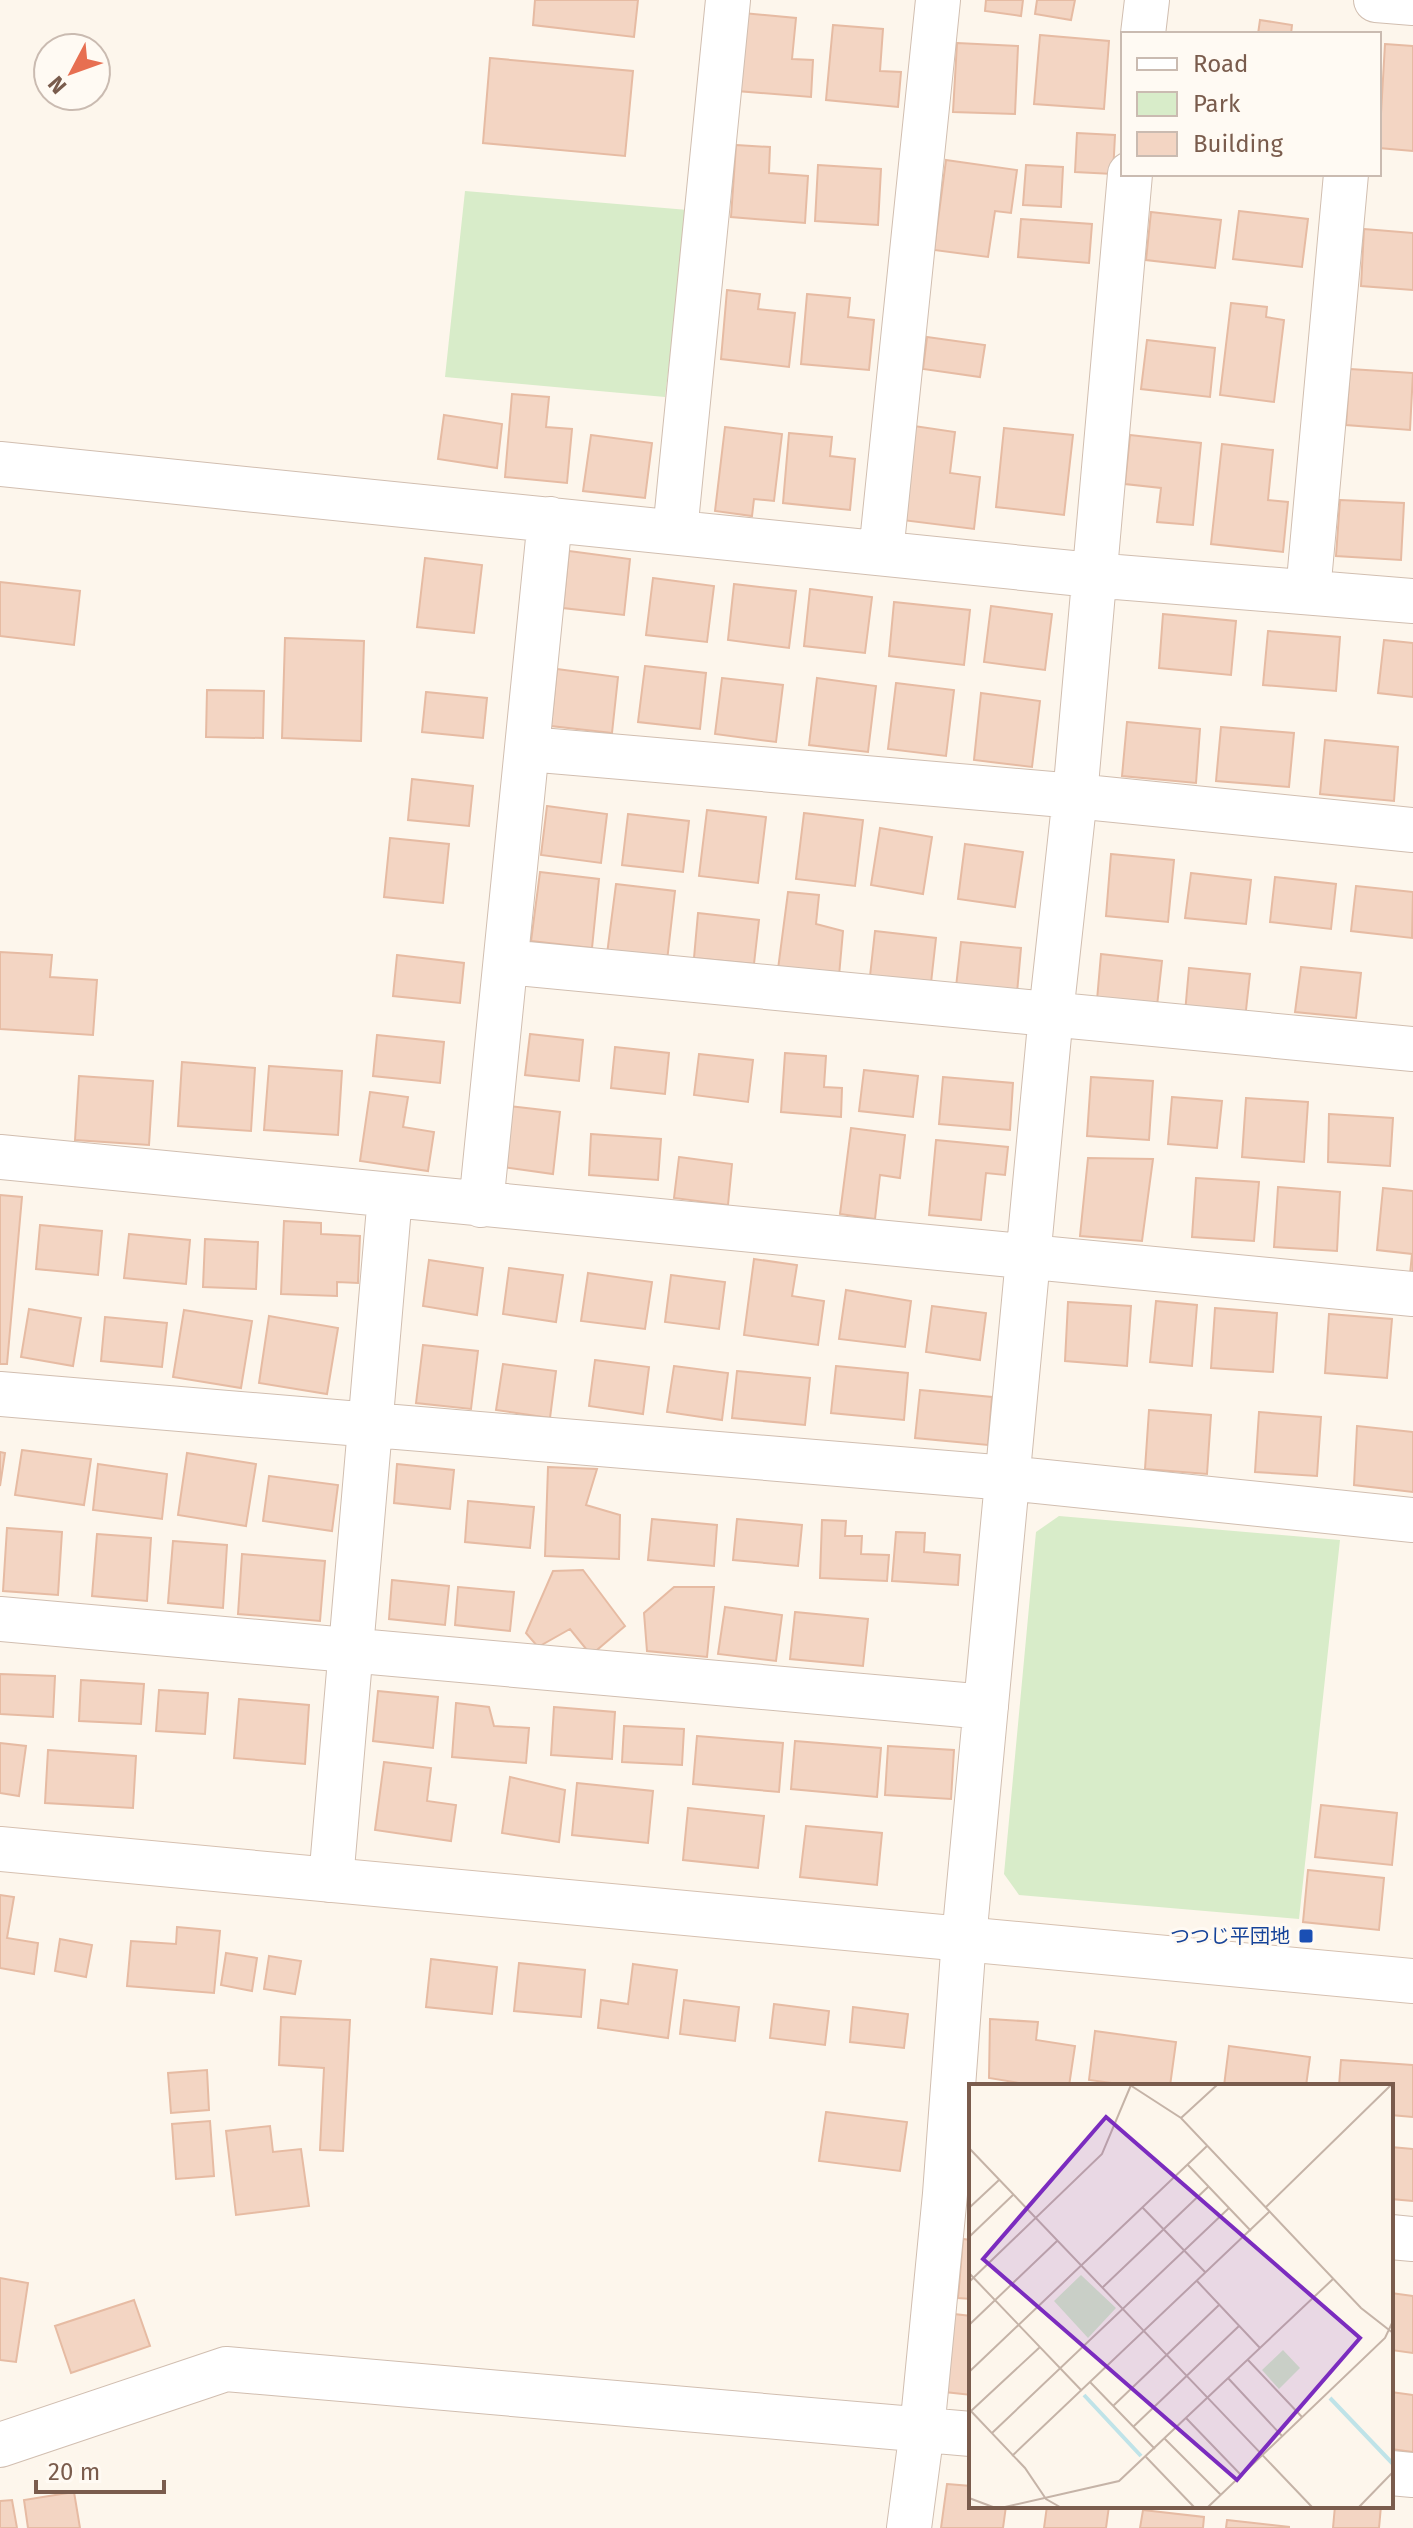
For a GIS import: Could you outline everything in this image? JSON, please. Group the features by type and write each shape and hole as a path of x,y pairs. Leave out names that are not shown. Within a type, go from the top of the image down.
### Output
{"street":[{"path":"675,532 728,0"},
{"path":"881,553 938,0"},
{"path":"1143,32 1147,0"},
{"path":"1359,32 1363,0"},
{"path":"1376,0 1413,3"},
{"path":"909,2528 958,2195 964,1939 1051,1014 1075,796 1092,575 1130,176"},
{"path":"1308,592 1346,176"},
{"path":"0,464 1092,575 1413,601"},
{"path":"481,1205 550,519"},
{"path":"528,749 1075,796 1413,830"},
{"path":"506,962 1413,1049"},
{"path":"0,1157 1413,1294"},
{"path":"331,1880 390,1196"},
{"path":"0,1394 1007,1478 1413,1520"},
{"path":"0,1619 986,1707"},
{"path":"0,1849 1413,1981"},
{"path":"1393,2237 1413,2239"},
{"path":"0,2445 226,2369 969,2434"},
{"path":"1393,2473 1413,2475"}],"green space":[{"path":"465,191 688,210 665,397 445,377"},
{"path":"1059,1516 1340,1540 1299,1919 1019,1895 1004,1874 1036,1532"}],"building":[{"path":"535,0 638,0 634,37 533,25"},
{"path":"986,0 1023,0 1021,16 985,11"},
{"path":"1037,0 1075,0 1071,20 1035,14"},
{"path":"743,13 796,18 792,59 813,60 811,97 737,91"},
{"path":"1260,20 1292,25 1291,32 1258,32"},
{"path":"833,25 883,29 880,71 901,72 898,107 826,100"},
{"path":"1040,35 1109,41 1104,109 1034,104"},
{"path":"957,43 1018,46 1015,114 953,112"},
{"path":"1385,44 1413,46 1413,151 1381,148"},
{"path":"490,58 633,71 625,156 483,143"},
{"path":"1077,133 1115,135 1113,174 1075,172"},
{"path":"736,145 770,147 769,173 808,176 805,223 731,217"},
{"path":"946,160 1017,170 1011,213 995,211 988,257 934,250"},
{"path":"818,165 881,169 878,225 815,221"},
{"path":"1026,165 1063,167 1061,207 1023,205"},
{"path":"1239,211 1308,219 1302,267 1233,259"},
{"path":"1151,212 1221,220 1215,268 1146,260"},
{"path":"1021,219 1092,224 1089,263 1018,257"},
{"path":"1364,229 1413,233 1413,290 1361,286"},
{"path":"727,290 760,294 758,309 795,313 789,367 721,359"},
{"path":"807,294 850,298 848,317 874,320 869,370 801,364"},
{"path":"1231,303 1267,307 1266,317 1284,320 1274,402 1220,395"},
{"path":"927,337 985,345 980,377 923,369"},
{"path":"1147,340 1215,348 1210,397 1141,389"},
{"path":"1350,369 1413,373 1410,430 1346,425"},
{"path":"512,394 549,397 546,427 572,429 567,483 505,477"},
{"path":"444,415 502,424 497,468 438,459"},
{"path":"914,426 955,432 950,473 980,477 974,529 902,520"},
{"path":"725,427 782,434 774,501 754,499 752,516 715,511"},
{"path":"1004,428 1073,435 1064,515 996,507"},
{"path":"789,433 832,437 830,456 855,459 850,510 783,503"},
{"path":"591,435 652,443 645,498 583,491"},
{"path":"1130,435 1201,443 1193,525 1157,522 1161,488 1125,484"},
{"path":"1222,444 1273,450 1268,500 1288,502 1283,552 1211,544"},
{"path":"1340,500 1404,503 1401,560 1336,556"},
{"path":"569,551 630,559 624,615 563,608"},
{"path":"425,558 482,565 474,633 417,627"},
{"path":"653,578 714,586 707,642 646,635"},
{"path":"0,582 80,591 74,645 0,636"},
{"path":"734,584 796,591 789,648 728,640"},
{"path":"810,589 872,597 865,653 804,646"},
{"path":"894,602 970,610 964,665 889,656"},
{"path":"991,606 1052,614 1045,670 984,662"},
{"path":"1163,614 1236,621 1231,675 1159,668"},
{"path":"1268,631 1340,637 1336,691 1263,685"},
{"path":"285,638 364,641 361,741 282,738"},
{"path":"1384,640 1413,643 1413,697 1378,693"},
{"path":"645,666 706,673 700,729 638,722"},
{"path":"557,669 618,677 612,733 551,726"},
{"path":"722,678 783,685 776,742 715,734"},
{"path":"817,678 876,686 868,752 809,745"},
{"path":"896,683 954,690 946,756 888,749"},
{"path":"207,690 264,691 263,738 206,737"},
{"path":"426,692 487,698 483,738 422,732"},
{"path":"981,693 1040,701 1032,767 974,760"},
{"path":"1127,722 1200,729 1196,783 1122,776"},
{"path":"1221,727 1294,733 1289,787 1216,781"},
{"path":"1325,740 1398,747 1394,801 1320,794"},
{"path":"412,779 473,786 469,826 408,820"},
{"path":"547,806 607,814 601,863 541,855"},
{"path":"707,810 766,817 758,883 699,876"},
{"path":"804,813 863,820 855,886 796,879"},
{"path":"628,814 689,821 683,872 622,865"},
{"path":"880,828 932,837 923,894 871,885"},
{"path":"390,838 449,844 443,903 384,897"},
{"path":"965,844 1023,852 1015,907 958,899"},
{"path":"1111,854 1174,860 1168,922 1106,916"},
{"path":"540,872 599,879 592,948 531,941"},
{"path":"1191,873 1251,880 1246,924 1185,918"},
{"path":"1275,877 1336,884 1331,929 1270,922"},
{"path":"616,884 675,891 667,961 607,954"},
{"path":"1356,886 1413,892 1412,938 1351,931"},
{"path":"788,892 819,895 816,924 843,931 839,976 778,969"},
{"path":"698,913 759,920 754,964 694,958"},
{"path":"875,931 936,938 931,983 870,976"},
{"path":"961,942 1021,948 1017,993 956,987"},
{"path":"0,952 52,955 50,977 97,980 93,1035 0,1029"},
{"path":"1101,954 1162,961 1157,1006 1097,1000"},
{"path":"397,955 464,963 460,1003 393,996"},
{"path":"1301,967 1361,973 1356,1018 1295,1012"},
{"path":"1189,968 1250,974 1245,1019 1185,1013"},
{"path":"530,1034 583,1040 579,1081 525,1075"},
{"path":"377,1035 444,1042 440,1083 373,1076"},
{"path":"615,1047 669,1053 665,1094 611,1088"},
{"path":"785,1053 826,1056 824,1087 842,1088 841,1117 781,1112"},
{"path":"699,1054 753,1060 748,1102 694,1095"},
{"path":"182,1062 255,1068 251,1131 178,1126"},
{"path":"269,1066 342,1071 338,1135 264,1130"},
{"path":"864,1070 918,1076 913,1117 859,1111"},
{"path":"79,1076 153,1081 149,1145 75,1140"},
{"path":"943,1077 1013,1083 1010,1130 939,1124"},
{"path":"1091,1077 1153,1081 1149,1140 1087,1136"},
{"path":"370,1092 408,1097 403,1127 434,1132 428,1171 360,1161"},
{"path":"1172,1097 1222,1101 1217,1148 1168,1144"},
{"path":"1246,1098 1308,1102 1304,1162 1242,1157"},
{"path":"509,1106 560,1112 553,1174 502,1167"},
{"path":"1329,1114 1393,1118 1390,1166 1328,1162"},
{"path":"851,1128 905,1135 900,1178 880,1175 875,1219 840,1214"},
{"path":"591,1134 661,1139 658,1180 589,1175"},
{"path":"936,1140 1008,1147 1005,1175 986,1173 981,1220 929,1215"},
{"path":"679,1157 732,1164 728,1205 674,1198"},
{"path":"1088,1158 1153,1159 1142,1241 1080,1236"},
{"path":"1196,1178 1259,1182 1254,1241 1192,1237"},
{"path":"1278,1187 1340,1192 1337,1251 1274,1247"},
{"path":"1383,1188 1413,1191 1413,1274 1410,1274 1412,1254 1377,1250"},
{"path":"0,1195 22,1197 7,1364 0,1364"},
{"path":"284,1221 321,1223 321,1234 360,1236 358,1283 337,1282 337,1296 281,1294"},
{"path":"40,1225 102,1231 98,1275 36,1269"},
{"path":"129,1234 190,1240 186,1284 124,1278"},
{"path":"205,1239 258,1242 256,1289 203,1287"},
{"path":"754,1259 797,1265 792,1296 824,1301 818,1345 744,1335"},
{"path":"429,1260 483,1268 477,1315 423,1306"},
{"path":"509,1268 563,1275 556,1322 503,1314"},
{"path":"588,1273 652,1282 645,1329 581,1321"},
{"path":"671,1275 725,1282 719,1329 665,1322"},
{"path":"846,1290 911,1301 905,1347 839,1339"},
{"path":"1156,1301 1197,1305 1192,1366 1150,1362"},
{"path":"1068,1302 1131,1306 1127,1366 1065,1361"},
{"path":"932,1306 986,1313 980,1360 926,1352"},
{"path":"1215,1308 1277,1313 1273,1372 1211,1368"},
{"path":"29,1309 81,1318 73,1366 21,1357"},
{"path":"184,1310 252,1321 241,1388 173,1377"},
{"path":"1329,1314 1392,1319 1387,1378 1325,1373"},
{"path":"269,1316 338,1328 327,1394 259,1383"},
{"path":"105,1317 167,1323 162,1367 101,1361"},
{"path":"423,1345 478,1351 471,1409 416,1403"},
{"path":"595,1360 649,1367 643,1414 589,1406"},
{"path":"503,1364 556,1371 550,1418 496,1410"},
{"path":"674,1366 728,1373 722,1420 667,1412"},
{"path":"836,1366 908,1373 904,1420 831,1413"},
{"path":"737,1371 810,1378 805,1425 732,1418"},
{"path":"920,1390 992,1397 988,1445 915,1438"},
{"path":"1149,1410 1211,1415 1207,1474 1145,1469"},
{"path":"1259,1412 1321,1417 1317,1476 1255,1472"},
{"path":"1357,1426 1413,1432 1413,1492 1354,1485"},
{"path":"22,1450 91,1459 84,1505 15,1495"},
{"path":"0,1452 5,1453 0,1486"},
{"path":"187,1453 256,1464 246,1526 178,1515"},
{"path":"98,1464 167,1474 162,1519 93,1510"},
{"path":"397,1464 454,1470 450,1509 394,1503"},
{"path":"548,1467 597,1469 586,1505 620,1515 619,1559 545,1556"},
{"path":"269,1476 338,1485 332,1531 263,1521"},
{"path":"468,1501 534,1507 530,1548 465,1542"},
{"path":"652,1519 717,1525 714,1566 648,1560"},
{"path":"737,1519 802,1525 798,1566 733,1560"},
{"path":"822,1520 846,1521 845,1536 862,1536 861,1554 889,1555 887,1581 820,1578"},
{"path":"7,1528 62,1532 58,1595 3,1591"},
{"path":"896,1532 925,1533 924,1552 960,1555 958,1585 892,1581"},
{"path":"97,1534 151,1538 147,1601 92,1596"},
{"path":"173,1541 227,1545 223,1608 168,1603"},
{"path":"242,1554 325,1561 320,1621 238,1614"},
{"path":"583,1570 625,1626 591,1655 570,1629 538,1647 526,1633 553,1571"},
{"path":"392,1580 449,1586 445,1625 389,1619"},
{"path":"458,1587 514,1592 510,1631 455,1625"},
{"path":"674,1587 714,1587 707,1657 647,1651 644,1613"},
{"path":"725,1607 782,1615 776,1661 718,1654"},
{"path":"795,1612 868,1619 863,1666 790,1659"},
{"path":"0,1674 55,1676 53,1717 0,1714"},
{"path":"81,1680 144,1684 141,1724 79,1721"},
{"path":"159,1690 208,1693 205,1734 156,1731"},
{"path":"378,1691 438,1697 433,1748 373,1741"},
{"path":"239,1699 309,1705 305,1764 234,1758"},
{"path":"456,1703 489,1707 494,1726 529,1728 526,1763 452,1757"},
{"path":"554,1707 615,1712 612,1759 551,1755"},
{"path":"624,1726 684,1729 682,1765 622,1762"},
{"path":"697,1736 783,1743 779,1792 693,1784"},
{"path":"795,1741 881,1748 877,1797 791,1789"},
{"path":"0,1743 26,1746 19,1796 0,1793"},
{"path":"888,1746 954,1750 951,1799 885,1795"},
{"path":"48,1750 136,1756 133,1808 45,1803"},
{"path":"384,1762 431,1768 427,1801 456,1805 451,1841 375,1830"},
{"path":"510,1777 565,1790 559,1842 502,1833"},
{"path":"577,1783 653,1791 648,1843 572,1835"},
{"path":"1321,1805 1397,1813 1392,1865 1315,1857"},
{"path":"688,1808 764,1816 758,1868 683,1860"},
{"path":"806,1826 882,1833 877,1885 800,1877"},
{"path":"1308,1870 1384,1878 1379,1930 1303,1922"},
{"path":"0,1895 14,1897 7,1938 38,1943 34,1974 0,1968"},
{"path":"177,1927 220,1931 214,1993 127,1986 131,1941 176,1944"},
{"path":"60,1939 92,1945 86,1977 55,1971"},
{"path":"226,1953 257,1958 252,1991 221,1985"},
{"path":"269,1956 301,1961 295,1994 264,1989"},
{"path":"431,1959 497,1967 492,2014 426,2007"},
{"path":"519,1963 585,1970 581,2017 514,2011"},
{"path":"633,1964 677,1970 668,2038 598,2028 601,2000 628,2004"},
{"path":"684,2000 739,2007 735,2041 680,2034"},
{"path":"774,2004 829,2011 825,2045 770,2038"},
{"path":"853,2007 908,2014 904,2048 850,2042"},
{"path":"281,2017 350,2020 343,2151 320,2150 324,2068 279,2065"},
{"path":"990,2019 1038,2022 1036,2040 1075,2046 1069,2084 1025,2084 989,2078"},
{"path":"1095,2031 1176,2042 1170,2084 1119,2084 1089,2080"},
{"path":"1229,2046 1310,2057 1306,2084 1224,2084"},
{"path":"1341,2060 1413,2065 1413,2117 1393,2115 1393,2084 1339,2084"},
{"path":"207,2070 209,2110 171,2113 168,2073"},
{"path":"826,2112 907,2122 900,2171 819,2161"},
{"path":"210,2121 214,2176 176,2179 172,2124"},
{"path":"270,2126 273,2152 301,2149 309,2206 236,2215 226,2131"},
{"path":"1393,2147 1413,2149 1413,2201 1393,2199"},
{"path":"963,2239 969,2240 969,2299 958,2298"},
{"path":"0,2278 28,2283 16,2362 0,2360"},
{"path":"1393,2293 1413,2296 1413,2353 1393,2350"},
{"path":"134,2300 150,2346 71,2373 55,2326"},
{"path":"954,2314 969,2316 969,2395 945,2392"},
{"path":"1393,2392 1413,2395 1413,2452 1393,2449"},
{"path":"947,2484 969,2486 969,2508 1006,2508 1003,2528 941,2528"},
{"path":"74,2492 80,2528 28,2528 24,2500"},
{"path":"12,2500 17,2528 0,2528 0,2501"},
{"path":"1047,2508 1109,2508 1106,2528 1044,2528"},
{"path":"1335,2508 1381,2508 1379,2528 1333,2528"},
{"path":"1143,2510 1204,2517 1203,2528 1140,2528"},
{"path":"1227,2520 1289,2527 1289,2528 1226,2528"}],"place":[{"name":"つつじ平団地","path":"1306,1936"}]}
